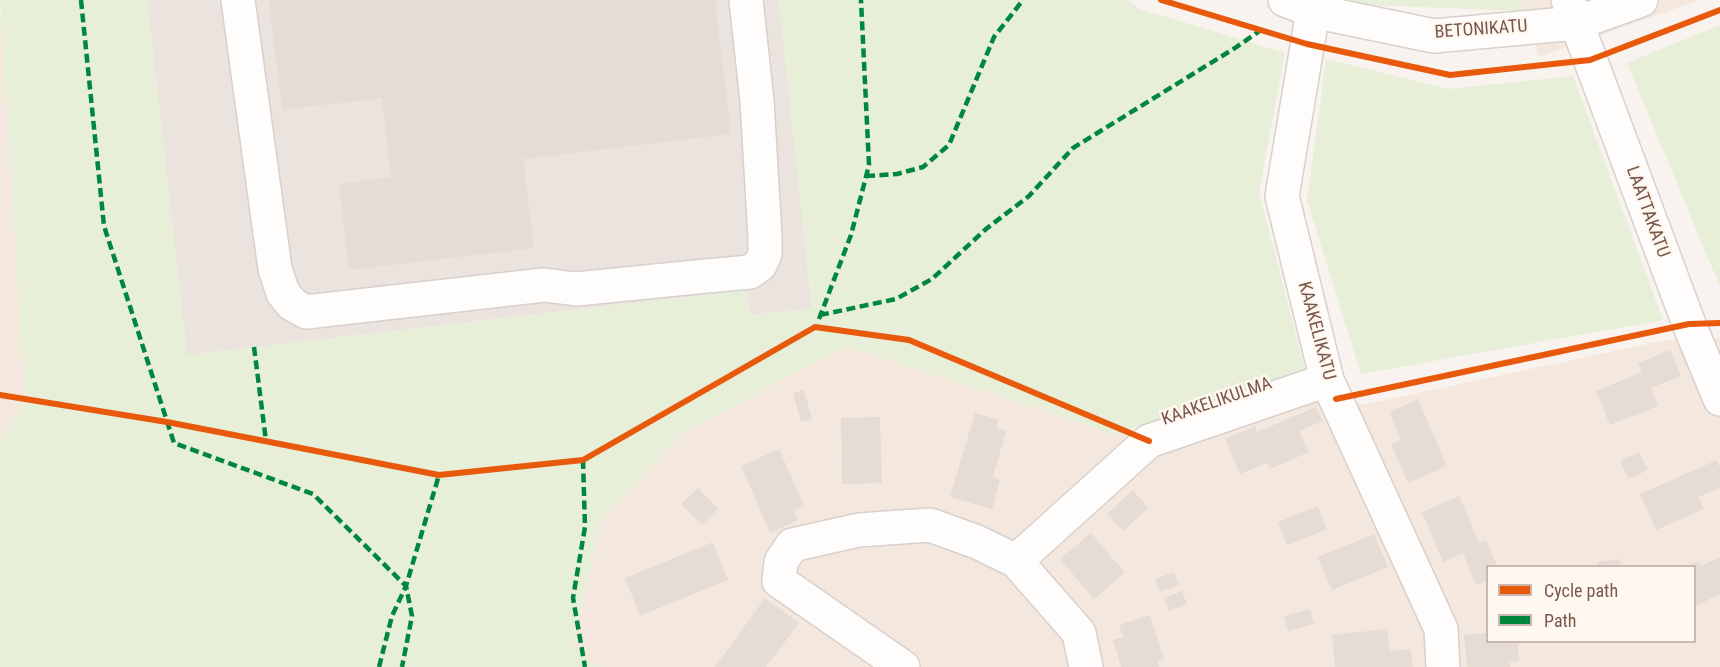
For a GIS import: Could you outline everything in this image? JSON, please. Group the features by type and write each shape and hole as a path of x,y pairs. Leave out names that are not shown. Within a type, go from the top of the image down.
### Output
{"street":[{"path":"238,0 275,269 283,293 292,304 306,312 544,285 576,289 750,272 759,265 765,254 765,237 756,101 746,0"},
{"name":"BETONIKATU","path":"1299,5 1434,36 1641,0"},
{"name":"KAAKELIKATU","path":"1299,5 1282,196 1327,380 1441,629 1443,667"},
{"name":"LAATTAKATU","path":"1572,12 1689,324 1720,399"},
{"name":"KAAKELIKULMA","path":"1016,561 1149,441 1327,380"},
{"path":"903,667 779,581 781,562 792,545 859,530 930,525 977,542 1016,561 1079,633 1086,667"}],"shaded area":[{"path":"147,0 779,0 812,309 749,315 746,290 187,355"},
{"path":"1520,0 1700,0 1539,57"},
{"path":"0,6 25,399 0,445"},
{"path":"1720,337 1720,667 599,667 572,649 602,519 683,433 846,346 1114,434 1305,398 1366,404 1666,340"}],"green space":[{"path":"0,0 147,0 187,355 747,290 750,315 812,309 779,0 1128,0 1140,9 1285,53 1259,192 1306,373 1114,434 846,346 683,433 602,519 572,648 599,667 0,667 0,445 25,399"},
{"path":"1328,0 1520,0 1524,11 1341,4"},
{"path":"1720,25 1720,287 1627,63"},
{"path":"1326,59 1448,89 1573,76 1663,320 1361,374 1307,200"}],"building":[{"path":"269,0 715,0 731,134 523,159 534,248 349,270 339,184 391,177 382,98 282,110"},
{"path":"1670,350 1681,376 1651,388 1658,406 1610,425 1596,391 1642,372 1638,363"},
{"path":"804,390 812,419 801,422 793,393"},
{"path":"1418,399 1447,466 1408,483 1391,444 1401,440 1390,412"},
{"path":"1316,407 1323,421 1299,431 1309,452 1270,469 1267,463 1240,474 1225,439 1255,426 1257,432"},
{"path":"975,413 999,420 997,428 1006,431 993,477 1000,479 992,509 950,497"},
{"path":"880,417 882,483 842,484 841,418"},
{"path":"779,449 804,506 794,510 798,520 770,533 741,466"},
{"path":"1639,452 1648,470 1629,479 1620,461"},
{"path":"1717,460 1720,468 1720,488 1698,497 1704,509 1656,530 1640,494"},
{"path":"698,488 718,509 702,525 681,504"},
{"path":"1133,490 1148,508 1123,531 1107,514"},
{"path":"1459,496 1479,543 1486,540 1497,565 1486,565 1486,582 1476,585 1463,553 1443,562 1422,512"},
{"path":"1318,506 1327,529 1287,545 1278,522"},
{"path":"1091,533 1125,573 1094,599 1060,559"},
{"path":"1374,534 1388,567 1332,590 1318,557"},
{"path":"713,542 728,580 640,616 625,578"},
{"path":"1720,557 1720,594 1696,606 1696,565 1688,565 1698,561 1701,566"},
{"path":"1620,559 1621,565 1599,565 1598,562"},
{"path":"1174,572 1179,585 1160,592 1155,579"},
{"path":"1182,591 1187,604 1169,611 1164,598"},
{"path":"765,598 799,623 766,667 715,667"},
{"path":"1310,609 1314,624 1288,631 1284,616"},
{"path":"1150,615 1164,659 1157,661 1159,667 1121,667 1113,640 1123,637 1119,625"},
{"path":"1387,629 1390,651 1411,649 1413,667 1335,667 1332,635"},
{"path":"1486,633 1486,643 1518,643 1519,661 1510,662 1510,667 1467,667 1464,635"}],"marked path":[{"path":"81,0 104,226 174,443 313,494 406,586 412,616 402,667"},
{"path":"819,319 851,235 869,165 861,0"},
{"path":"866,176 897,174 923,167 949,145 994,37 1023,0"},
{"path":"820,315 896,299 932,279 986,229 1029,196 1073,148 1261,30"},
{"path":"254,347 266,441"},
{"path":"583,460 585,527 573,598 585,667"},
{"path":"379,667 392,616 406,586 439,475"}],"cycle path":[{"path":"1161,0 1307,44 1450,75 1590,60 1720,10"},
{"path":"1336,399 1689,324 1720,323"},
{"path":"0,395 167,422 439,475 583,460 815,327 909,340 1149,441"}]}
